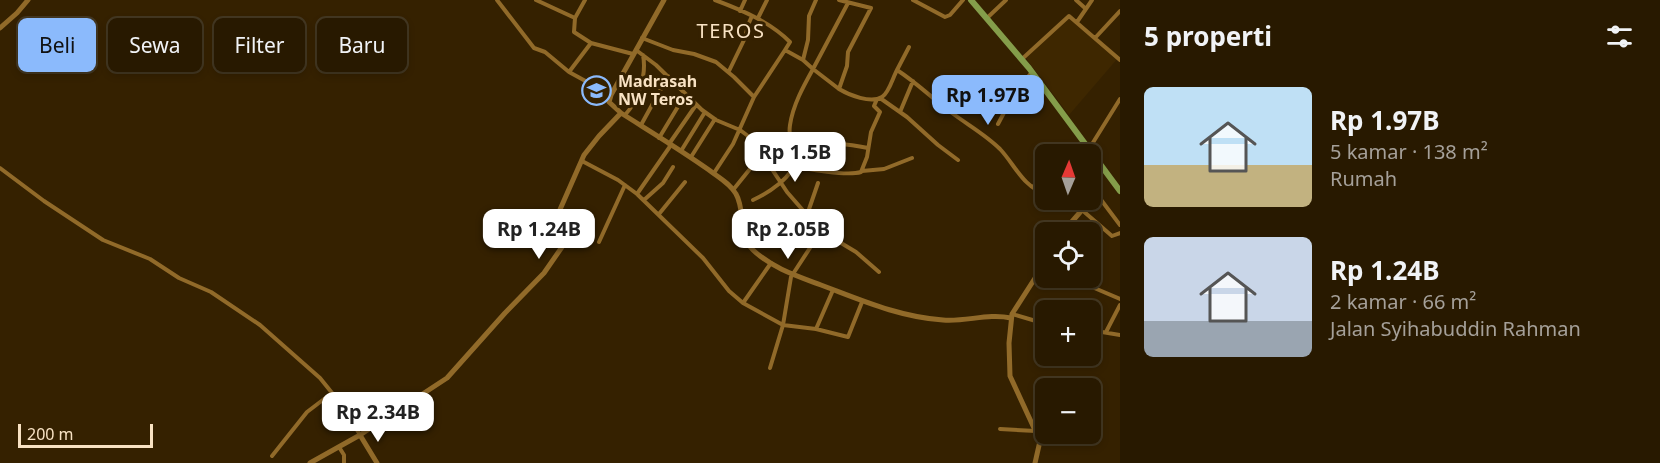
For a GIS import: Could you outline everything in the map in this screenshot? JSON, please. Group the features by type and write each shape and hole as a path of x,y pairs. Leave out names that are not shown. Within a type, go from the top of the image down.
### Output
{"main road":[{"path":"971,0 1032,72 1083,144"},
{"path":"1101,167 1120,191"}],"street":[{"path":"0,28 28,0"},
{"path":"497,0 534,48 545,52 569,72 611,95"},
{"path":"536,0 575,18"},
{"path":"585,0 575,18 575,34 591,43 643,54 696,105 715,119 740,130 762,154 781,183 821,231 851,249 879,272"},
{"path":"664,0 609,102 623,114 714,173 733,189 739,199 748,244 771,263 792,274 886,310 933,319 959,320 1012,316 1035,321"},
{"path":"714,173 740,130 754,97 790,41 758,18 716,0"},
{"path":"740,11 744,0"},
{"path":"758,18 767,0"},
{"path":"803,60 808,40 808,20 816,0"},
{"path":"839,0 871,8 848,52 847,66 839,89"},
{"path":"913,0 945,16 950,15 963,0"},
{"path":"987,18 1006,0"},
{"path":"1076,0 1086,9"},
{"path":"1077,22 1092,0"},
{"path":"753,200 781,183 793,165 794,159 789,138 790,123 797,101 848,3"},
{"path":"1095,38 1120,11"},
{"path":"729,71 745,38 752,16"},
{"path":"1022,60 1067,17 1077,22 1120,60"},
{"path":"642,38 676,52 700,55 716,62 729,71 754,97"},
{"path":"569,72 591,43"},
{"path":"785,50 803,60 839,89 858,98 878,98 885,95 909,47"},
{"path":"310,463 360,435 447,378 504,313 544,273 562,247 550,233 582,161 599,136 633,106 644,69 643,54"},
{"path":"897,70 1000,149 1015,171 1033,187"},
{"path":"998,124 1014,94 1032,72"},
{"path":"641,126 668,76"},
{"path":"900,112 913,81"},
{"path":"659,138 686,94"},
{"path":"878,98 900,112 938,146 958,160"},
{"path":"862,171 871,132 880,112 874,106 878,98"},
{"path":"1094,144 1120,99"},
{"path":"637,194 696,105"},
{"path":"681,151 705,112"},
{"path":"691,157 715,119"},
{"path":"811,147 830,143 868,148"},
{"path":"733,189 762,154"},
{"path":"793,165 808,170 856,173 884,169 912,158"},
{"path":"582,161 637,194 703,258 729,291 743,303 783,326 816,329 848,337 862,302"},
{"path":"644,200 663,183 672,167"},
{"path":"1,171 103,240 150,259 180,278 211,292 243,312 282,342 309,366 333,393 377,463"},
{"path":"659,214 685,182"},
{"path":"806,215 818,183"},
{"path":"599,242 625,185"},
{"path":"1101,200 1120,225"},
{"path":"1071,222 1080,210"},
{"path":"1089,210 1112,236 1120,233"},
{"path":"770,368 783,326 792,274 821,231"},
{"path":"743,303 771,263"},
{"path":"1035,279 1012,316 1008,353 1011,376 1035,427"},
{"path":"1094,288 1120,299"},
{"path":"816,329 833,290"},
{"path":"1106,332 1120,305"},
{"path":"1101,331 1120,335"},
{"path":"272,456 308,412 333,393"},
{"path":"1000,429 1035,431"},
{"path":"1035,463 1041,444"},
{"path":"339,447 344,455 344,463"}],"shaded area":[{"path":"1069,14 1118,58 1069,115 1025,57"}],"place":[{"name":"Madrasah NW Teros","path":"597,90"}],"district":[{"name":"TEROS","path":"731,30"}]}
